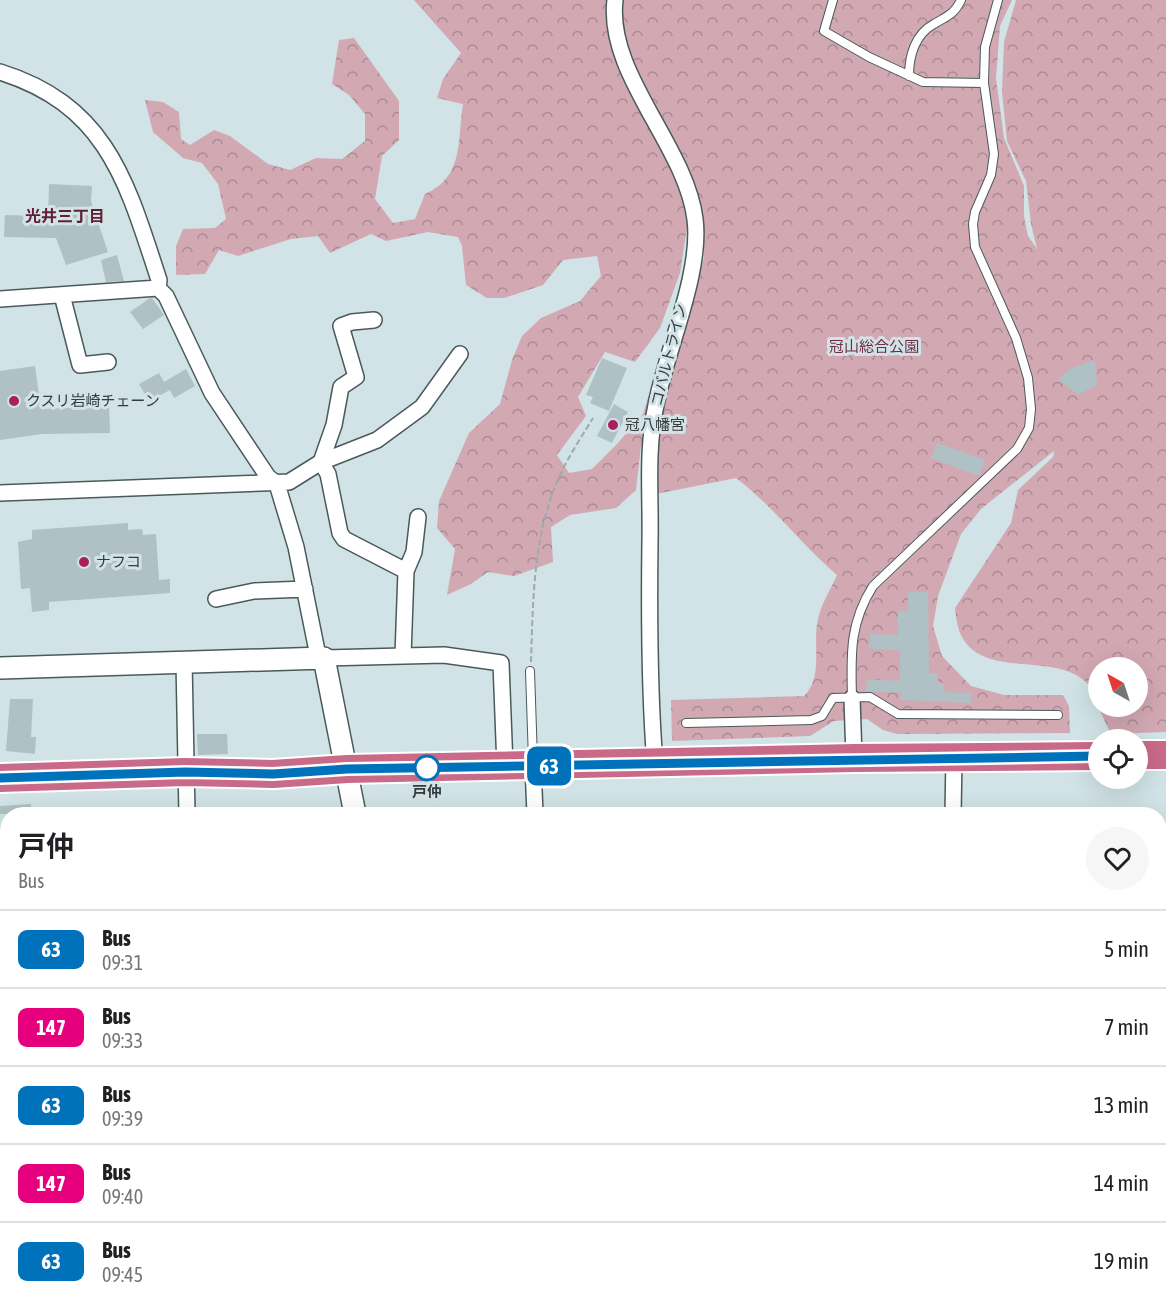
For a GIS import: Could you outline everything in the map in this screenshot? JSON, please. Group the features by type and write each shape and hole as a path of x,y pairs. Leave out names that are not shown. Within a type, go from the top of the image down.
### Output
{"highway":[{"path":"1148,755 1166,755"},
{"path":"0,778 185,772 273,774 347,769 854,758 1088,756"}],"street":[{"name":"コバルトライン","path":"615,0 613,14 624,56 635,85 658,124 688,190 695,220 695,256 656,405 648,468 650,697 655,764"},
{"path":"0,72 41,88 64,103 87,123 110,152 137,214 159,280 158,288"},
{"path":"0,299 151,287 158,288 166,296 212,393 268,477 277,484 296,547 317,651 324,658 354,807"},
{"path":"62,295 80,364 108,362"},
{"path":"321,462 334,426 341,387 356,377 341,326 352,322 374,320"},
{"path":"0,493 289,482 321,462 377,440 422,407 460,354"},
{"path":"321,462 328,474 340,533 344,539 406,571"},
{"path":"403,656 406,571 414,552 418,517"},
{"path":"216,598 254,591 305,589"},
{"path":"0,668 444,655 501,663 505,767"},
{"path":"184,661 187,807"},
{"path":"852,698 854,758"},
{"path":"953,807 954,758"},
{"path":"533,766 535,807"}],"lane":[{"path":"833,0 824,31 923,82 984,83"},
{"path":"909,76 909,60 917,39 933,24 949,18 961,0"},
{"path":"852,698 851,641 861,604 873,586 1017,449 1029,428 1031,409 1028,378 1016,338 975,247 975,212 991,176 994,154 984,83 985,47 998,0"},
{"path":"530,671 533,766"},
{"path":"686,723 811,720 822,716 833,698 870,697 898,714 1058,716"}],"path":[{"path":"530,671 534,587 543,528 560,474 593,418"}],"green space":[{"name":"冠山総合公園","path":"414,0 1012,0 1000,26 996,78 1004,138 1024,186 1024,216 1028,236 1037,249 1031,224 1026,181 1007,141 1002,92 1004,42 1016,0 1166,0 1166,732 1148,733 1148,729 1109,729 1103,717 1148,717 1148,657 1088,657 1088,684 1072,673 1056,668 985,657 971,649 961,635 955,608 1011,523 1018,490 1053,457 1054,451 981,509 961,534 938,596 933,626 942,656 971,686 1004,695 1063,695 1069,706 1070,733 897,734 883,730 867,719 834,721 810,736 672,741 671,700 804,696 810,688 816,670 816,629 819,613 837,575 763,501 736,478 656,494 657,435 641,446 636,490 616,508 570,515 551,527 553,562 514,576 488,572 471,584 447,595 455,549 437,528 439,501 469,433 500,404 512,360 522,336 541,318 580,301 601,276 597,256 563,260 543,285 504,298 487,298 466,285 462,246 458,237 428,232 386,241 371,234 330,253 318,236 291,239 238,256 219,250 205,274 176,275 176,246 183,229 215,228 226,219 218,184 202,163 183,158 153,132 145,100 163,102 179,112 181,139 190,145 214,130 230,136 268,164 290,170 316,158 342,159 365,141 365,114 349,95 332,84 339,40 354,38 399,101 399,140 382,156 375,199 393,223 415,219 425,194 438,187 453,168 459,145 463,104 437,98 443,79 461,53","holes":["640,82 668,130 693,190 704,226 704,257 672,369 652,385 643,414 617,444 592,469 569,473 557,455 586,416 578,397 605,352 635,362 660,328 680,273 690,208"]}],"building":[{"path":"49,184 92,186 91,201 108,252 66,265 56,238 4,237 5,215 48,216"},
{"path":"117,255 124,281 106,282 101,260"},
{"path":"150,298 164,315 143,329 130,312"},
{"path":"602,358 627,368 609,411 590,403 593,397 586,395"},
{"path":"1095,360 1097,385 1078,395 1058,379 1071,368"},
{"path":"35,366 41,409 109,406 110,433 42,434 0,440 0,371"},
{"path":"186,369 195,386 174,398 170,390 149,401 139,384 159,373 164,382"},
{"path":"614,404 628,412 612,443 597,436"},
{"path":"937,443 985,460 979,476 931,458"},
{"path":"128,523 128,530 142,529 143,535 156,534 159,580 170,579 170,593 49,602 49,610 32,612 30,588 21,589 18,542 32,539 32,530"},
{"path":"908,592 928,592 929,673 938,673 938,683 943,683 945,692 971,693 971,703 900,700 901,693 866,691 867,679 900,681 900,650 869,649 870,634 898,635 898,611 908,611"},
{"path":"10,699 33,699 31,737 36,737 35,754 6,751"},
{"path":"197,734 227,734 228,754 198,755"},
{"path":"31,804 31,807 0,807"}],"bus line":[{"name":"63","path":"0,778 185,772 273,774 347,769 854,758 1088,756"}],"place":[{"name":"クスリ岩崎チェーン","path":"14,401"},
{"name":"冠八幡宮","path":"613,425"},
{"name":"ナフコ","path":"84,562"},
{"name":"戸仲","path":"427,768"}],"district":[{"name":"光井三丁目","path":"65,216"}]}
